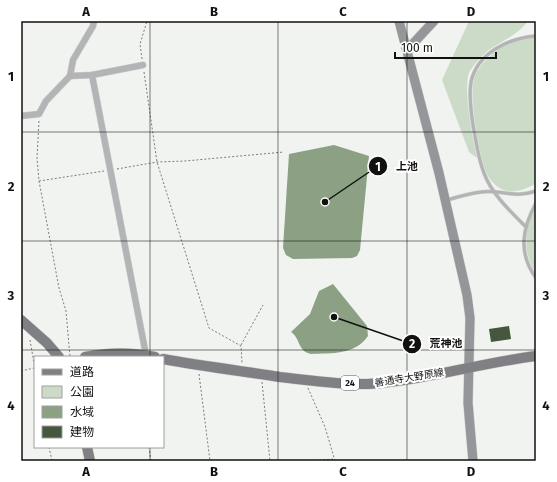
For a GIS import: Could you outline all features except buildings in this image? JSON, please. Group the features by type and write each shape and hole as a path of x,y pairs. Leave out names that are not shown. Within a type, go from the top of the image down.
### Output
{"main road":[{"path":"21,320 47,343 58,356"},
{"path":"91,356 105,353 123,352 150,356"},
{"name":"善通寺大野原線","path":"164,359 242,372 305,380 367,384 536,356"},
{"path":"87,448 90,461"}],"street":[{"path":"21,116 39,114 46,101 70,76 73,60 93,26 94,21"},
{"path":"399,21 446,200 470,318 468,410 473,461"},
{"path":"407,50 434,21"},
{"path":"70,76 92,75 143,65"},
{"path":"92,75 110,170 150,356"}],"lane":[{"path":"525,226 503,204 484,174 476,143 471,84 478,64 489,54 502,45 520,38 536,36"},
{"path":"446,200 481,192 510,195 528,194 536,191"},
{"path":"536,203 525,226 524,238 527,261 536,278"}],"path":[{"path":"147,21 140,44 157,162 209,328 241,346"},
{"path":"39,114 37,158 39,181 59,288 66,311 70,356"},
{"path":"39,181 157,162 185,161 284,152"},
{"path":"242,372 241,346 263,305"},
{"path":"30,340 34,362"},
{"path":"197,365 210,461"},
{"path":"21,371 34,368"},
{"path":"261,374 270,461"},
{"path":"305,380 325,427 335,460 307,461"},
{"path":"49,448 52,461"},
{"path":"149,448 151,461"}],"green space":[{"path":"469,21 528,21 515,34 487,51 469,73 467,81 468,102 477,158 469,152 442,80"},
{"path":"536,38 536,184 518,191 507,191 493,183 489,178 481,156 474,114 474,79 476,73 485,61 505,45 518,39"},
{"path":"536,208 536,274 529,258 526,241 529,224"}],"water":[{"path":"334,145 369,156 360,250 357,256 352,258 293,259 286,255 283,248 289,154"},
{"path":"333,284 367,326 368,336 363,342 350,350 311,354 301,348 291,332 310,314 319,291"}],"place":[{"name":"上池","path":"325,202"},
{"name":"荒神池","path":"334,317"}]}
